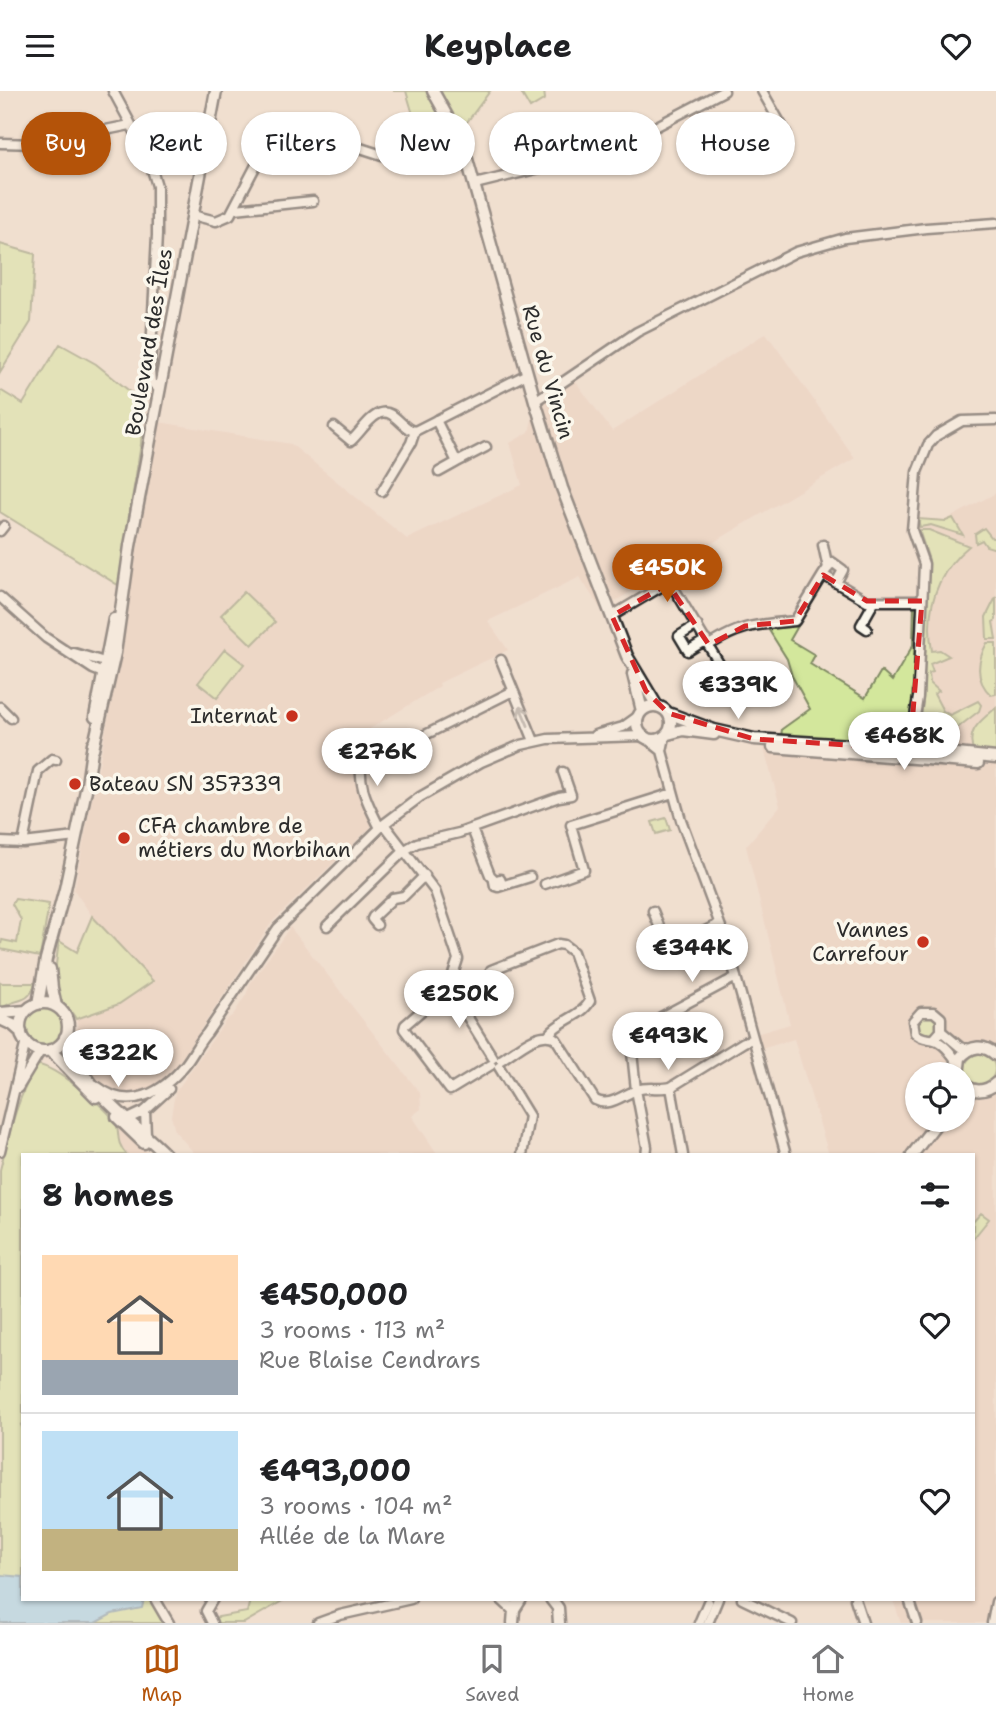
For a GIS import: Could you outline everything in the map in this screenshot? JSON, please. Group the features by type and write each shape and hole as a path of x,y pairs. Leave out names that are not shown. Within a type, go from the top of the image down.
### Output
{"main road":[{"name":"Boulevard des Îles","path":"38,1004 93,750 216,91"},
{"name":"Rue du Vincin","path":"433,91 463,145 535,401 562,488 630,663 639,714"},
{"name":"Rue du Vincin","path":"630,663 657,706"},
{"path":"996,758 910,749 754,739 714,730 668,713 657,706 639,714 637,728 644,738 657,740 683,730 754,745 804,751 996,764"},
{"path":"666,735 671,723 668,713"},
{"name":"Boulevard des Îles","path":"52,941 51,980 56,1006"},
{"path":"0,1013 26,1011 38,1004 56,1006 66,1018 68,1027 65,1037 57,1047 46,1050"},
{"path":"23,1037 22,1018 26,1011"},
{"path":"0,1019 46,1050 155,1153"},
{"path":"65,1037 71,1053 88,1078 164,1153"},
{"path":"959,1062 970,1049 993,1049"},
{"path":"975,1090 994,1087"},
{"path":"113,1112 128,1119"},
{"path":"917,1153 933,1132"},
{"path":"504,1601 514,1610"},
{"path":"513,1623 514,1610 520,1601"},
{"path":"556,1602 559,1623"}],"street":[{"path":"113,91 125,115"},
{"path":"475,184 609,151 724,91"},
{"path":"761,91 774,112"},
{"path":"192,215 216,221 230,215 275,127 284,123 375,153"},
{"path":"0,143 37,144 125,126"},
{"path":"154,175 157,186 150,371 151,382 160,390"},
{"path":"234,209 313,201"},
{"path":"535,401 637,332 796,252 845,237 996,223"},
{"path":"334,427 351,441 376,415 384,412 391,414 409,431 415,431 527,374"},
{"path":"436,420 457,462"},
{"path":"910,749 918,697 924,564 912,530 920,459 936,436 962,421 996,420"},
{"path":"382,491 411,443 415,431"},
{"path":"439,472 486,447"},
{"path":"823,545 826,572 836,583 867,601 922,601"},
{"path":"697,625 679,636 688,651 745,626 795,621 832,562 843,570 836,583"},
{"path":"612,616 668,584 675,589 726,675 739,668 746,676"},
{"path":"0,597 46,638 107,669"},
{"path":"867,629 861,625 874,602"},
{"path":"71,652 107,669"},
{"path":"501,660 534,741"},
{"path":"360,762 377,759 513,691"},
{"path":"0,707 11,718"},
{"path":"88,1078 113,1096 138,1098 164,1087 201,1048 207,1033 278,927 382,826 420,797 506,750 534,741 605,733 639,714"},
{"path":"666,735 662,751 673,793 736,977 785,1153"},
{"path":"581,737 644,738 662,751"},
{"path":"362,750 359,778 363,793 382,826 425,875 438,897 457,952 458,965 449,987 405,1025 404,1029 450,1090 541,1035 549,1034 556,1039 595,1100 609,1103 636,1090 671,1087 753,1039"},
{"path":"23,843 38,771 51,759 56,760"},
{"path":"327,926 405,850 417,843 472,829 559,797 572,797 563,772"},
{"path":"545,884 584,870 570,825 673,793"},
{"path":"472,829 491,875 498,882 508,884 530,877"},
{"path":"0,842 23,843 76,837"},
{"path":"377,925 373,917 393,898 404,896 425,875"},
{"path":"653,911 667,946 671,948 719,924"},
{"path":"491,969 558,944 573,952 590,1001 584,1010 549,1034"},
{"path":"661,1017 736,977"},
{"path":"449,987 529,1116 522,1153"},
{"path":"934,1039 941,1031 942,1022 938,1014 929,1010 918,1014 914,1021 915,1033 923,1039 934,1039 953,1055 956,1062"},
{"path":"941,1031 960,1047 970,1049"},
{"path":"1,1146 23,1037"},
{"path":"631,1043 646,1153"},
{"path":"11,1104 22,1078 46,1050"},
{"path":"128,1119 145,1111 173,1085 184,1066"},
{"path":"671,1087 683,1153"},
{"path":"145,1111 146,1135"},
{"path":"156,1601 169,1623"},
{"path":"212,1623 206,1611 213,1601"},
{"path":"318,1623 340,1615 402,1601"},
{"path":"746,1601 792,1623"},
{"path":"856,1601 863,1623"},
{"path":"910,1601 918,1623"},
{"path":"699,1623 711,1602"},
{"path":"708,1623 711,1602"},
{"path":"992,1623 996,1602"}],"highlighted area":[{"path":"823,575 867,601 922,601 910,749 754,739 668,713 646,691 612,616 668,584 709,645 745,626 795,621"}],"shaded area":[{"path":"766,333 855,458 612,603 600,608 580,577 488,621 508,650 439,683 440,686 368,730 361,770 375,808 382,816 272,922 167,1080 150,1092 127,1096 108,1089 94,1078 72,1043 78,1027 76,1019 119,1004 153,981 92,916 74,890 113,694 159,422 291,444 407,539 522,485 510,443 529,432 536,403 573,378 612,431"},
{"path":"996,493 996,1623 901,1623 893,1601 975,1601 975,1153 828,1153 794,1039 761,1049 756,1034 790,1024 746,846 780,806 764,749 915,763 921,703 928,560 916,528 917,518 946,520"},
{"path":"290,927 420,1093 421,1109 412,1116 437,1153 194,1153 175,1131 171,1116 175,1093 226,1020 233,1015 250,984"},
{"path":"117,1123 148,1153 125,1153 119,1146"}],"green space":[{"path":"406,91 490,91 474,112 412,112"},
{"path":"520,91 544,91 545,99 530,108"},
{"path":"0,244 35,254 31,322 0,372"},
{"path":"60,344 96,364 143,402 141,444 118,585 0,512 0,390 23,404"},
{"path":"953,518 963,535 931,525 920,527 918,519 946,521"},
{"path":"984,528 992,538 996,538 996,549 986,546 982,540 976,543 975,534"},
{"path":"919,530 929,530 969,546 948,568 936,593 930,621 932,651 940,650 949,656 930,664 933,672 929,673 930,683 939,691 934,694 943,711 950,715 978,701 981,705 979,711 932,748 918,744 923,701 929,560"},
{"path":"244,592 275,622 252,645 221,615"},
{"path":"996,597 996,620 993,622 996,639 987,639 986,617"},
{"path":"914,603 919,609 916,700 907,744 781,737 782,729 810,709 792,676 787,659 767,627 798,626 790,640 815,655 810,664 865,698 881,671 892,681 913,645"},
{"path":"987,643 996,643 996,694 991,695 982,683 979,670"},
{"path":"225,649 244,664 217,698 198,683"},
{"path":"996,708 996,755 974,753 971,739 973,733 980,722"},
{"path":"666,818 670,830 656,834 652,822"},
{"path":"15,899 49,904 40,957 0,949 2,940 17,943 21,920 12,904"},
{"path":"92,916 153,981 119,1004 76,1019 57,991 59,941 77,952"},
{"path":"0,982 35,983 29,995 3,1008 0,1007"},
{"path":"44,1009 57,1014 62,1027 57,1040 44,1045 31,1040 26,1027 31,1014"},
{"path":"928,1015 935,1018 938,1025 935,1032 928,1035 921,1032 918,1025 921,1018"},
{"path":"980,1054 993,1063 995,1069 990,1079 980,1084 975,1082 975,1062 968,1062 970,1059"},
{"path":"37,1065 44,1067 54,1071 90,1097 114,1120 120,1145 125,1153 21,1153 21,1601 155,1601 169,1623 0,1623 0,1170 10,1130"},
{"path":"981,1213 989,1219 975,1236 975,1220"},
{"path":"250,1601 282,1601 244,1623 216,1623 213,1618 247,1612"}],"water":[{"path":"0,1575 21,1577 21,1601 144,1601 142,1608 112,1614 95,1623 0,1623"}],"place":[{"name":"Internat","path":"292,716"},
{"name":"Bateau SN 357339","path":"75,784"},
{"name":"CFA chambre de métiers du Morbihan","path":"124,838"},
{"name":"Vannes Carrefour","path":"923,942"}]}
